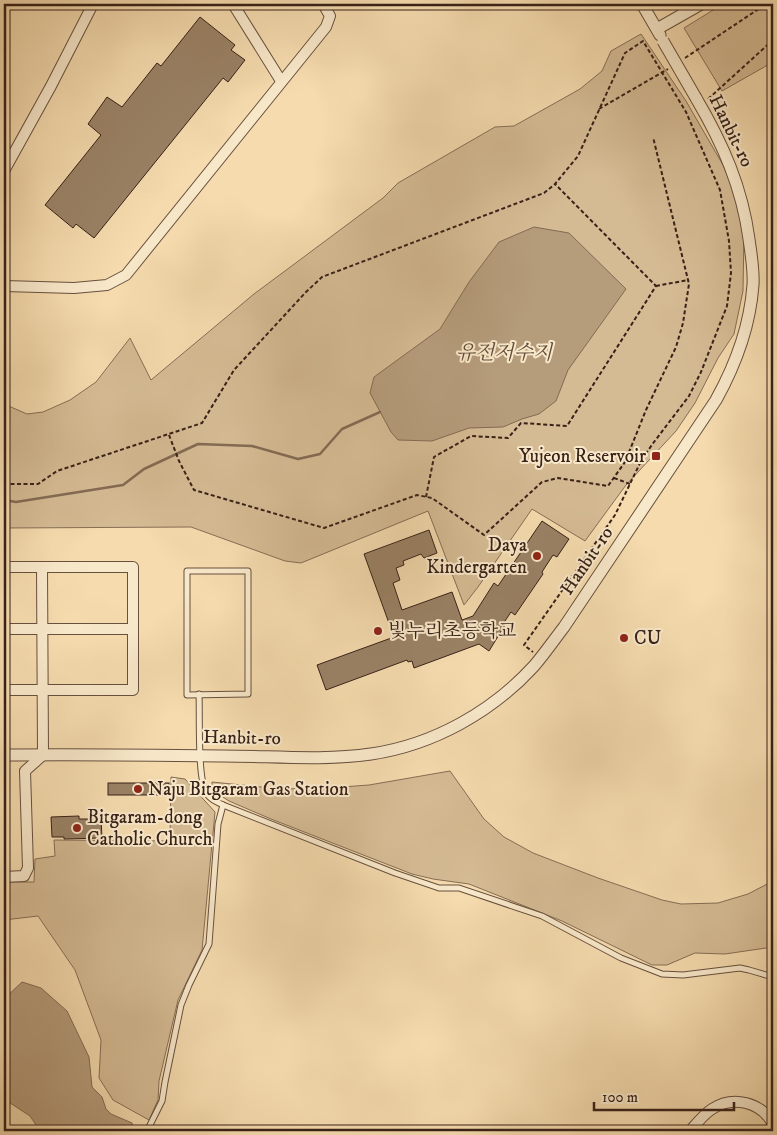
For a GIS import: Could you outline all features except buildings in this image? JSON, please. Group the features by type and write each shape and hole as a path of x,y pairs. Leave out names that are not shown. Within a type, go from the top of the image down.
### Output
{"street":[{"path":"4,171 51,86 93,4"},
{"path":"233,4 281,82"},
{"path":"4,286 74,288 107,286 126,275 326,27 330,16 323,4"},
{"name":"Hanbit-ro","path":"4,755 334,756 372,754 394,749 452,728 468,719 510,689 540,658 570,618 716,400 729,377 742,341 753,284 752,256 747,222 734,173 720,140 642,4"},
{"path":"657,30 701,4"},
{"path":"4,567 133,567 133,690 4,690"},
{"path":"4,877 24,876 28,868 25,771 43,754 42,567"},
{"path":"4,629 133,629"},
{"path":"690,1131 712,1109 723,1103 736,1101 758,1107 764,1111 773,1124"}],"lane":[{"path":"248,570 248,694 199,694 187,694 187,571 248,570"},
{"path":"199,694 204,789 213,800 223,805 395,873 439,888 459,888 542,916 621,958 662,974 683,975 740,968 773,977"},
{"path":"147,1131 162,1101 181,1005 210,944 218,824 223,805"}],"path":[{"path":"699,102 773,40"},
{"path":"4,484 38,484 57,471 202,423 234,370 322,277 535,197 555,184 578,156 625,53 643,41 686,112 720,190 729,241 731,273 727,306 701,372 689,396 642,460 616,515 524,645 540,658"},
{"path":"169,435 179,461 194,490 324,528 417,494 432,498 484,535 542,482 558,478 608,486 625,462 646,410 676,347 688,297 688,280 653,137"},
{"path":"555,184 656,286"},
{"path":"426,497 434,457 471,436 508,438 521,422 567,426 656,286 688,280"},
{"path":"614,478 630,484"}],"shaded area":[{"path":"723,4 773,4 773,62 722,91 684,28"},
{"path":"641,34 686,101 723,165 736,196 744,235 743,291 734,334 718,358 695,403 676,431 626,485 585,541 532,509 464,605 428,511 301,563 285,561 191,527 4,528 4,404 27,414 43,412 70,400 96,382 130,338 151,380 254,294 383,198 398,183 495,127 514,126 580,89 602,71 611,51"},
{"path":"450,771 484,819 504,837 533,853 662,900 681,904 718,903 748,894 773,881 773,947 725,954 695,953 667,965 652,965 562,921 469,884 412,874 271,819 229,801 212,790 212,782 281,789 328,788 369,785"},
{"path":"171,777 185,779 215,812 202,950 178,1000 159,1081 158,1100 149,1120 113,1100 99,1078 101,1040 75,970 38,916 4,920 4,882 34,882 35,859 55,856 54,840 170,841"}],"water":[{"name":"유전저수지","path":"534,227 569,233 626,289 568,370 556,401 539,414 503,427 469,428 432,441 398,440 391,432 370,393 374,377 440,329 469,282 499,242"},
{"path":"22,982 41,988 67,1011 89,1057 92,1087 102,1097 106,1109 111,1114 132,1123 134,1131 40,1131 30,1116 4,1099 4,999"}],"waterway":[{"path":"4,500 16,502 123,485 144,469 198,444 252,446 298,459 320,454 342,429 380,412"}],"place":[{"name":"Yujeon Reservoir","path":"656,456"},
{"name":"Daya Kindergarten","path":"537,556"},
{"name":"빛누리초등학교","path":"378,631"},
{"name":"CU","path":"624,638"},
{"name":"Naju Bitgaram Gas Station","path":"138,789"},
{"name":"Bitgaram-dong Catholic Church","path":"77,828"}]}
